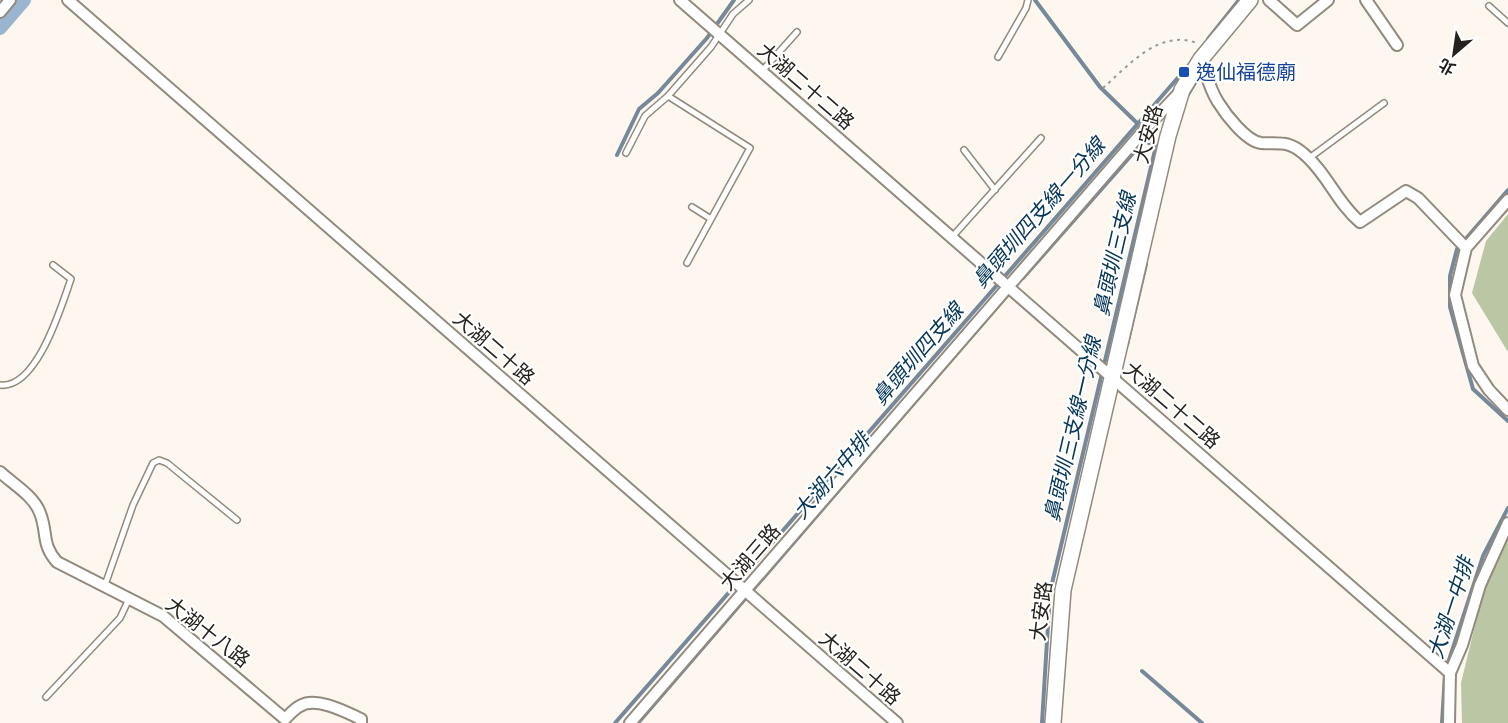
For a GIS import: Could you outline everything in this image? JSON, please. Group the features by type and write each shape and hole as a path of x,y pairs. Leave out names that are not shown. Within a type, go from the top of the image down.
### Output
{"street":[{"path":"0,12 10,0"},
{"name":"大湖二十路","path":"68,0 897,723"},
{"name":"大湖二十二路","path":"680,0 1450,673"},
{"name":"大安路","path":"1053,723 1063,590 1114,378 1168,136 1182,90 1206,54 1250,0"},
{"path":"1269,0 1297,25 1328,0"},
{"path":"1366,0 1397,45"},
{"path":"1206,54 1217,102 1249,138 1260,143 1284,142 1308,159 1348,212 1360,222 1406,191 1418,198 1466,248"},
{"name":"大湖三路","path":"630,723 1182,90"},
{"path":"1508,200 1466,248 1455,295 1473,366 1489,390 1508,410"},
{"name":"大湖十八路","path":"0,472 30,498 40,513 48,552 57,562 163,616 284,721 300,706 312,702 350,714 361,719 361,723"},
{"path":"1449,723 1450,673 1462,645 1480,585 1508,522"}],"lane":[{"path":"626,153 645,116 668,96 711,47 718,33 749,0"},
{"path":"998,57 1026,8 1028,0"},
{"path":"1489,6 1508,24"},
{"path":"762,72 797,32"},
{"path":"668,96 750,148 687,263"},
{"path":"1308,159 1384,103"},
{"path":"952,237 1041,138"},
{"path":"964,150 994,190"},
{"path":"692,207 711,219"},
{"path":"0,386 16,384 27,373 49,338 71,279 52,265"},
{"path":"105,585 133,505 153,464 159,460 167,463 237,520"},
{"path":"46,697 120,618 129,599"}],"path":[{"path":"1102,88 1152,46 1183,38 1206,54"}],"green space":[{"path":"1508,214 1508,352 1472,293 1486,241"},
{"path":"1508,536 1508,723 1462,723 1461,683 1486,580"}],"waterway":[{"path":"0,28 24,0"},
{"path":"617,155 639,109 658,93 707,38 734,0"},
{"path":"1035,0 1100,87 1137,123"},
{"name":"鼻頭圳四支線","path":"1208,39 1239,0"},
{"name":"鼻頭圳四支線一分線","path":"615,723 1189,65"},
{"path":"1186,98 1202,71"},
{"name":"大湖六中排","path":"1023,278 1144,141 1156,146"},
{"name":"鼻頭圳三支線","path":"1042,723 1050,592 1156,146"},
{"name":"大湖一中排","path":"1508,190 1457,249 1450,276 1450,307 1473,389 1508,421"},
{"path":"1127,345 1146,264"},
{"name":"大湖六中排","path":"638,723 1010,292"},
{"name":"大湖一中排","path":"1447,666 1483,556 1508,508"},
{"path":"1142,671 1202,723"},
{"name":"大湖一中排","path":"1442,723 1445,674"}],"place":[{"name":"逸仙福德廟","path":"1184,72"}],"water label":[{"name":"鼻頭圳三支線一分線","path":"1073,429"}]}
